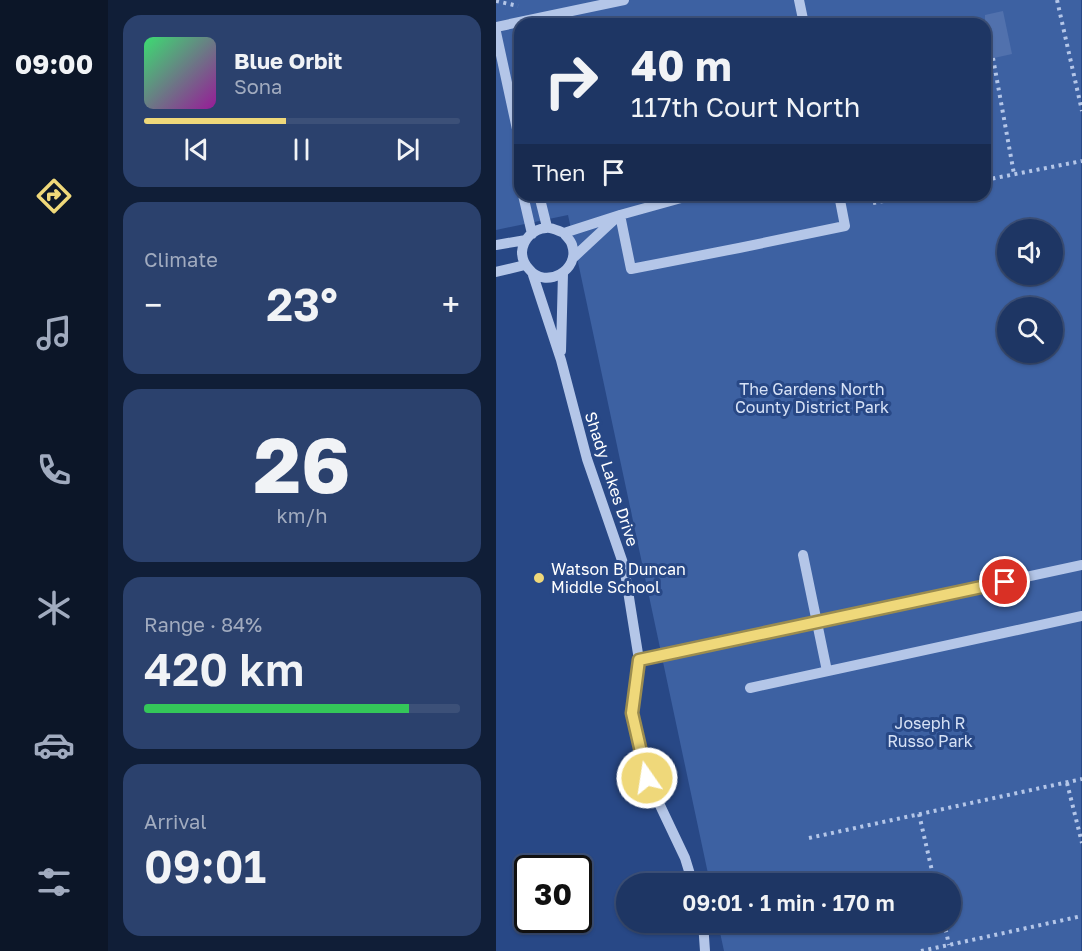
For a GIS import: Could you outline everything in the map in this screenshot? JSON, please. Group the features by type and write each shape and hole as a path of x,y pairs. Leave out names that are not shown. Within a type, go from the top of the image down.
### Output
{"street":[{"path":"529,18 576,5 624,0"},
{"path":"799,0 803,18"},
{"path":"496,27 514,22"},
{"path":"496,32 514,115"},
{"path":"524,201 529,237"},
{"path":"540,201 547,227"},
{"path":"564,234 620,214 669,201"},
{"path":"620,214 631,268 846,226 840,201"},
{"path":"572,258 620,214"},
{"path":"547,227 564,234 572,245 572,258 569,266 563,273 552,278 533,275 525,265 522,250 529,237 537,230 547,227"},
{"path":"496,244 529,237"},
{"path":"496,272 525,265"},
{"name":"Shady Lakes Drive","path":"561,360 563,273"},
{"name":"Shady Lakes Drive","path":"533,275 561,360 587,459 624,566 639,660 632,713 647,778 685,858 690,873"},
{"path":"803,555 827,671"},
{"path":"639,660 1081,565"},
{"path":"750,688 1081,616"},
{"path":"704,933 705,951"}],"path":[{"path":"1057,0 1081,111"},
{"path":"496,1 519,6"},
{"path":"993,58 1014,174"},
{"path":"991,179 1081,160"},
{"path":"873,203 883,201"},
{"path":"809,838 1081,779"},
{"path":"1067,783 1081,843"},
{"path":"919,814 932,873"},
{"path":"921,951 1081,916"},
{"path":"946,933 949,945"}],"green space":[{"name":"The Gardens North County District Park","path":"496,0 1081,0 1081,951 724,951 720,933 961,933 961,873 708,873 568,215 496,230"}],"building":[{"path":"1003,11 1012,54 991,59 991,18 985,18 985,15"}],"place":[{"name":"Watson B Duncan Middle School","path":"539,578"}],"route":[{"path":"647,778 632,713 639,660 1005,582"}],"park label":[{"name":"Joseph R Russo Park","path":"930,732"}]}
